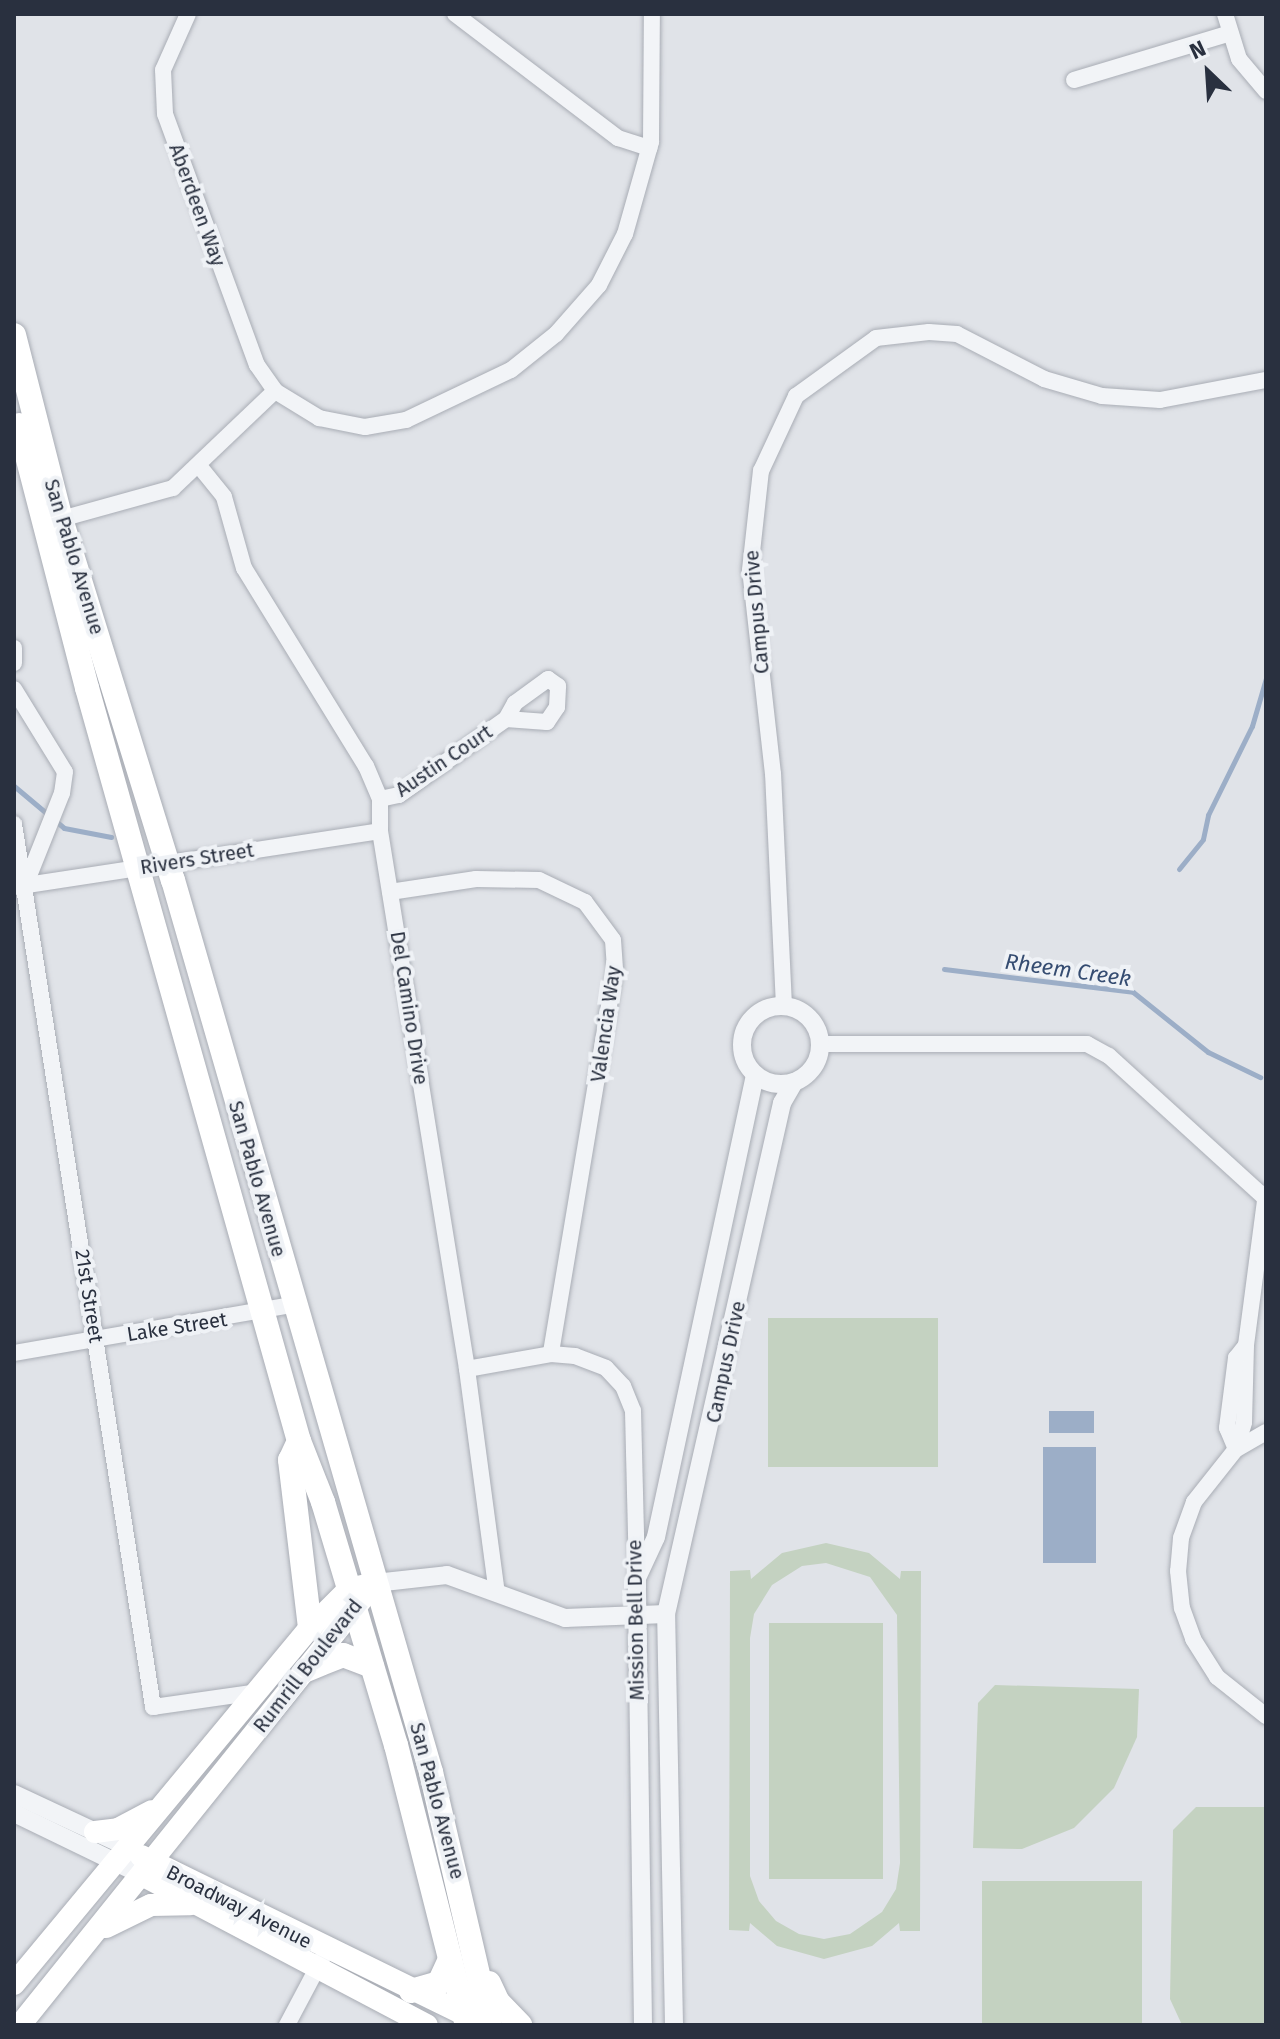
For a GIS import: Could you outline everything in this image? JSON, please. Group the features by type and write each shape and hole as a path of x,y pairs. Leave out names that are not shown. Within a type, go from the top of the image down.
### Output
{"main road":[{"name":"San Pablo Avenue","path":"14,335 61,519 168,864 293,1305 431,1772 476,1955 477,2023"},
{"name":"San Pablo Avenue","path":"14,403 137,869 299,1441 372,1666 450,1959 477,2023"},
{"path":"299,1441 290,1460 310,1628"},
{"name":"Rumrill Boulevard","path":"14,1984 310,1628 375,1583"},
{"name":"Rumrill Boulevard","path":"20,2025 306,1670 351,1598"},
{"path":"306,1670 343,1655 372,1666"},
{"path":"95,1832 118,1829 167,1802"},
{"name":"Broadway Avenue","path":"123,1855 321,1961 427,2025"},
{"name":"Broadway Avenue","path":"147,1869 195,1904 321,1961 411,1991 477,2023"},
{"path":"93,1935 151,1905 195,1904"},
{"path":"476,1955 498,2002 520,2025"},
{"path":"411,1991 439,1983 450,1959"}],"street":[{"name":"Aberdeen Way","path":"188,14 163,70 165,114 257,365 275,391"},
{"path":"455,14 618,138 649,148"},
{"path":"61,519 173,488 200,467 275,391 319,418 365,427 406,420 511,370 556,334 599,285 625,234 649,148 652,14"},
{"path":"1225,14 1227,34 1239,59 1266,91"},
{"path":"1074,80 1227,34"},
{"name":"Campus Drive","path":"784,1006 773,774 750,570 761,471 796,396 876,338 929,332 957,334 1044,379 1102,396 1160,400 1266,380"},
{"name":"Del Camino Drive","path":"200,467 224,497 244,568 366,766 380,799 380,831 467,1369 497,1593"},
{"path":"14,648 14,663"},
{"name":"21st Street","path":"14,689 65,772 62,793 20,886"},
{"name":"Austin Court","path":"380,799 399,795 506,719"},
{"name":"21st Street","path":"14,824 20,886 153,1707 258,1692"},
{"name":"Rivers Street","path":"20,886 380,831"},
{"name":"Valencia Way","path":"390,892 476,879 539,880 585,902 600,915 613,940 613,985 551,1354"},
{"path":"784,1006 813,1021 821,1044 815,1067 794,1082 769,1083 755,1074 743,1054 745,1030 760,1012 784,1006"},
{"path":"821,1044 1087,1044 1109,1056 1266,1195 1246,1345 1244,1422 1236,1449 1194,1502 1181,1538 1182,1608 1193,1639 1217,1677 1266,1716"},
{"name":"Campus Drive","path":"637,1578 656,1537 755,1074"},
{"name":"Campus Drive","path":"666,1614 782,1103 794,1082"},
{"name":"Lake Street","path":"14,1353 293,1305"},
{"name":"Mission Bell Drive","path":"467,1369 551,1354 596,1362 615,1376 630,1398 637,1578 643,2025"},
{"path":"1236,1449 1266,1432"},
{"path":"375,1583 447,1575 565,1618 666,1614"},
{"name":"Mission Bell Drive","path":"666,1614 674,2025"},
{"name":"Broadway Avenue","path":"14,1794 95,1832 123,1855"},
{"name":"Broadway Avenue","path":"14,1813 123,1855"},
{"path":"287,2025 321,1961"}],"green space":[{"path":"768,1318 938,1318 938,1467 768,1467"},
{"path":"826,1543 869,1553 900,1579 901,1571 921,1571 920,1931 900,1931 899,1923 872,1946 824,1959 777,1946 750,1923 749,1931 729,1930 730,1571 750,1570 751,1579 782,1553","holes":["826,1563 870,1577 897,1615 900,1863 896,1889 882,1912 850,1934 824,1939 799,1934 776,1921 759,1901 750,1876 750,1638 754,1614 772,1585 802,1566"]},
{"path":"769,1623 883,1623 883,1879 769,1879"},
{"path":"995,1685 1139,1689 1137,1737 1114,1788 1074,1828 1022,1849 973,1848 978,1703"},
{"path":"1196,1807 1266,1807 1266,2025 1182,2025 1170,1999 1173,1830"},
{"path":"982,1881 1142,1881 1142,2025 982,2025"}],"water":[{"path":"1049,1411 1094,1411 1094,1433 1049,1433"},
{"path":"1043,1447 1096,1447 1096,1563 1043,1563"}],"waterway":[{"path":"1179,869 1203,839 1208,815 1252,726 1266,678"},
{"name":"Rheem Creek","path":"14,786 64,828 111,837"},
{"name":"Rheem Creek","path":"944,969 1133,992 1208,1052 1260,1077"}]}
